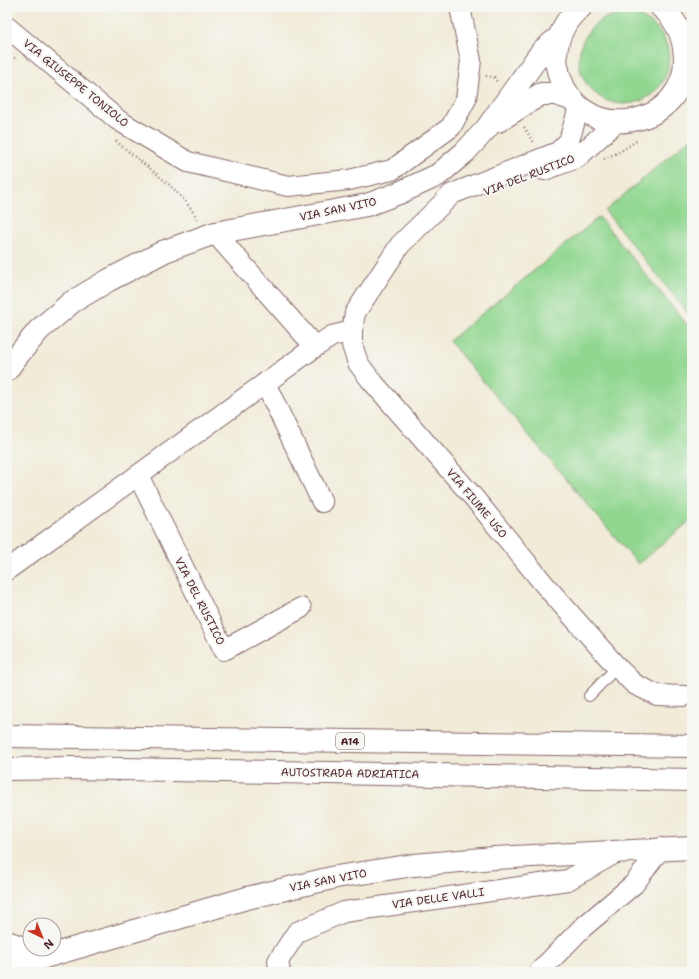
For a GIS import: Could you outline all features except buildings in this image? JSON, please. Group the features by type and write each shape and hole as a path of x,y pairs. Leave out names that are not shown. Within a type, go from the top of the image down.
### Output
{"main road":[{"path":"581,7 566,22 559,37 556,59 560,80 575,103 590,115 602,120 616,122 637,121 657,112 692,89"},
{"path":"657,112 672,97 682,79 686,58 682,37 675,16"},
{"name":"VIA SAN VITO","path":"7,370 39,330 72,302 165,250 215,233 367,205 400,193 438,175 465,152 487,128 542,50 559,37"},
{"name":"VIA SAN VITO","path":"487,128 541,94 556,94 575,103"},
{"name":"A14","path":"7,736 692,746"},
{"name":"AUTOSTRADA ADRIATICA","path":"7,769 73,768 692,780"},
{"name":"VIA SAN VITO","path":"62,951 247,898 336,877 414,865 494,858 621,850 692,848"},
{"path":"7,942 22,947"},
{"name":"VIA SAN VITO","path":"7,968 43,957"}],"street":[{"name":"VIA GIUSEPPE TONIOLO","path":"7,27 118,120 188,162 288,186 349,180 392,170 451,127 466,99 471,61 460,7"},
{"name":"VIA DEL RUSTICO","path":"352,331 355,313 400,245 452,194 558,152 569,141 575,103"},
{"name":"VIA DEL RUSTICO","path":"432,213 458,201 577,158 616,122"},
{"path":"215,233 315,347"},
{"path":"7,570 315,347 332,336 352,331"},
{"name":"VIA FIUME USO","path":"352,331 352,346 358,363 370,379 474,498 544,584 617,667 634,684 657,695 688,696"},
{"path":"265,383 322,502"},
{"name":"VIA DEL RUSTICO","path":"138,476 224,650 301,608"},
{"path":"539,972 581,929 634,884 661,848"},
{"name":"VIA DELLE VALLI","path":"280,972 278,961 297,932 344,912 568,880 621,850"}],"lane":[{"path":"589,696 617,667"}],"path":[{"path":"521,122 536,147"},
{"path":"597,162 621,152 640,138"}],"green space":[{"path":"624,14 641,17 656,27 666,42 669,59 666,76 656,91 641,101 624,104 607,101 592,91 582,76 579,59 582,42 592,27 607,17"},
{"path":"692,137 692,318 605,211"},
{"path":"599,217 692,331 692,519 638,564 449,341"}]}
